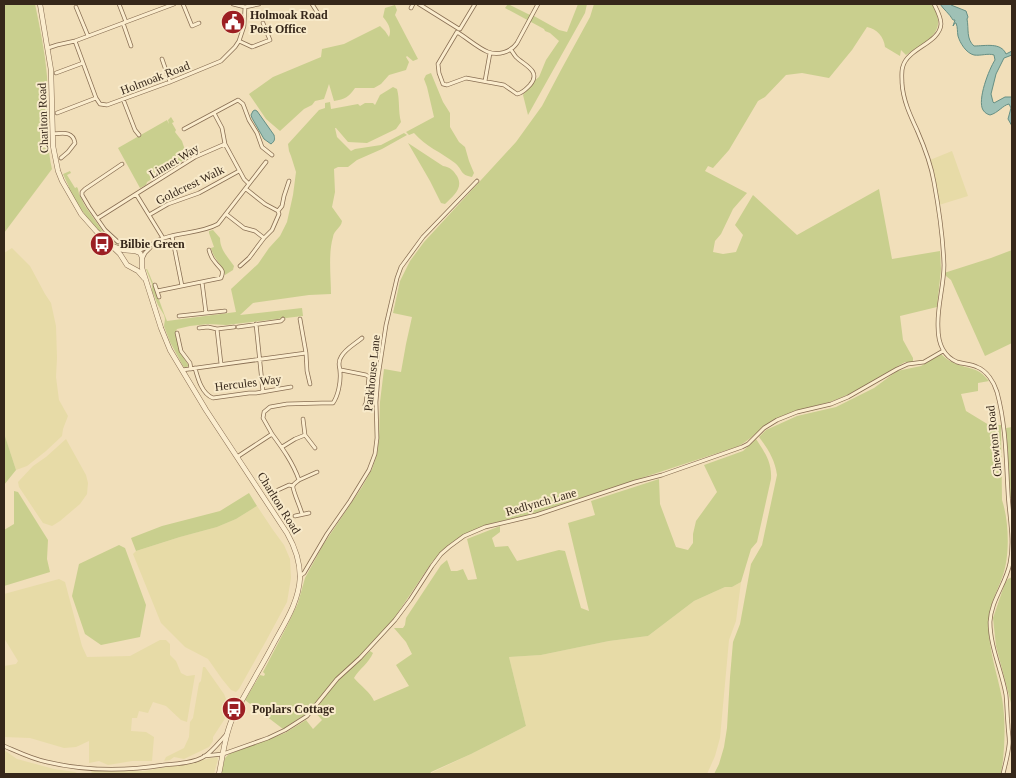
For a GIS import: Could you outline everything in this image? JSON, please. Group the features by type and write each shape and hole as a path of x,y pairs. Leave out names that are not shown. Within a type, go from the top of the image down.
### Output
{"street":[{"name":"Charlton Road","path":"40,4 52,85 55,159 62,181 81,214 120,254 129,266 138,270 146,280"},
{"path":"119,4 131,46"},
{"path":"48,48 75,41 163,6 174,4"},
{"path":"183,4 192,26 200,22"},
{"path":"233,4 245,7 259,4"},
{"path":"312,4 319,15"},
{"path":"419,4 490,52 506,52 511,50 517,43 538,4"},
{"path":"475,4 438,64 443,84 447,85 466,78 504,85 517,94 524,91 535,77 525,63 515,56 511,50"},
{"path":"934,4 940,19 940,29 934,37 912,54 904,63 902,81 903,94 908,111 918,133 936,190 944,266 938,321 938,335 943,351"},
{"path":"76,6 88,36"},
{"name":"Holmoak Road","path":"96,98 100,104 107,105 221,61 239,41 244,26 245,7"},
{"path":"239,41 252,47 270,40 263,23"},
{"path":"57,112 96,98 75,41"},
{"path":"485,81 490,52"},
{"path":"162,59 170,82"},
{"path":"56,73 83,62"},
{"path":"123,99 139,136"},
{"path":"184,129 238,100 241,102 257,133 262,147 272,155"},
{"path":"214,113 222,128 225,144 239,171 249,184"},
{"path":"53,134 70,134 73,136 74,143 61,158"},
{"name":"Linnet Way","path":"98,218 195,157 225,144"},
{"path":"126,262 127,254 143,250 163,238 213,226 221,221 266,162"},
{"path":"118,242 105,230 82,195 83,190 122,164"},
{"name":"Goldcrest Walk","path":"149,215 168,204 199,193 239,171"},
{"path":"240,266 272,230 279,214 278,211 282,206 289,181"},
{"name":"Parkhouse Lane","path":"300,576 304,573 327,534 350,501 369,470 375,454 378,377 386,325 401,267 423,236 477,181"},
{"path":"246,189 265,204 278,211"},
{"path":"136,194 163,238"},
{"path":"226,214 244,228 255,231 264,238"},
{"path":"172,236 182,286"},
{"path":"133,268 138,266 145,253 154,244"},
{"name":"Charlton Road","path":"110,245 140,253 142,268 170,350 206,410 277,517 295,548 299,565 300,576 296,598 290,614 234,716 227,734 218,774"},
{"path":"157,291 222,277 222,269 215,262 209,250"},
{"path":"202,282 206,313"},
{"path":"155,285 159,297"},
{"path":"179,316 225,311"},
{"path":"199,328 208,327 217,330 281,321 283,319"},
{"path":"300,319 310,384"},
{"path":"256,324 263,392"},
{"path":"217,330 221,364"},
{"name":"Hercules Way","path":"177,333 182,352 193,368 205,393 213,398 291,387"},
{"path":"299,480 294,466 263,418 264,412 270,407 287,404 322,402 333,404 338,390 341,370 339,360 342,354 362,338"},
{"name":"Redlynch Lane","path":"4,746 31,758 84,771 149,768 195,760 204,756 223,754 276,734 307,716 337,679 360,658 395,620 441,554 464,536 485,527 536,515 662,475 742,447 748,444 764,428 777,420 848,397 897,369 908,364 924,362 943,351"},
{"name":"Chewton Road","path":"943,351 957,362 975,366 984,371 991,379 995,386 1006,443 1012,551 1008,572 991,611 990,621 991,638 1006,695 1009,744 1004,774"},
{"path":"182,370 306,353"},
{"path":"341,370 366,375 369,378 366,403 364,405"},
{"path":"303,420 304,435 315,448"},
{"path":"237,457 272,434"},
{"path":"282,447 304,435"},
{"path":"302,514 293,486 299,480 318,472"},
{"path":"278,490 289,485 293,486"},
{"path":"295,516 308,513"},
{"path":"204,756 227,734"}],"shaded area":[{"path":"952,151 968,196 939,205 933,167 930,160"},
{"path":"12,248 30,266 51,303 56,326 56,377 59,400 68,416 62,436 27,466 16,470 4,433 4,253"},
{"path":"66,439 86,475 88,483 87,494 80,504 52,526 43,523 19,487 18,482 33,466"},
{"path":"257,506 284,545 290,559 291,578 287,602 236,692 231,690 208,659 185,647 161,623 133,554 136,551 217,527 236,519"},
{"path":"59,579 65,582 82,646 87,657 130,656 160,640 166,640 170,644 170,655 176,661 181,673 187,676 195,675 187,722 181,720 166,706 153,702 148,713 139,711 137,718 132,718 131,731 146,732 154,737 152,761 132,761 108,765 99,761 89,763 89,741 76,747 64,748 30,738 4,737 4,666 16,664 18,661 4,638 4,594"},
{"path":"741,582 736,621 729,640 720,738 707,774 430,774 526,726 509,657 541,655 609,641 648,636 694,601"},
{"path":"203,667 205,667 224,694 228,704 228,714 213,737 209,747 184,759 174,757 164,761 166,757 184,748 189,737 190,722 193,718"},
{"path":"4,750 17,759 79,774 4,774"},
{"path":"217,757 214,774 92,774 91,771 144,771"}],"green space":[{"path":"35,4 46,67 48,134 52,169 4,233 4,5"},
{"path":"508,4 559,30 567,32 578,4 587,4 585,13 528,115 523,95 539,77 546,60 559,41 544,29 505,8"},
{"path":"594,4 933,4 938,20 936,31 906,55 901,50 900,56 885,47 879,34 867,27 852,50 829,78 802,73 786,75 765,97 758,101 729,150 713,168 708,166 705,171 747,193 733,209 721,234 715,241 713,252 723,254 736,252 743,235 735,225 753,195 797,235 879,189 892,259 940,251 941,269 937,307 900,316 903,340 913,358 913,362 905,362 853,392 835,400 798,410 776,419 739,446 535,513 489,524 454,541 432,562 393,620 358,658 336,678 306,714 283,729 245,700 260,675 264,676 263,672 298,603 305,578 323,545 372,469 377,454 379,438 380,402 384,369 401,372 412,317 393,313 400,281 410,261 424,242 516,142 542,106 590,17"},
{"path":"395,5 397,10 395,15 418,59 413,61 407,56 409,62 406,70 389,75 381,84 374,88 355,88 351,94 334,101 329,84 324,99 315,101 304,109 280,131 266,119 249,94 273,77 321,57 322,49 344,44 380,26 389,37 389,26 383,17 385,8"},
{"path":"431,73 443,102 450,113 450,127 459,142 465,147 474,173 472,177 463,174 455,163 414,133 409,135 406,132 434,117 424,79 426,75"},
{"path":"393,87 397,89 401,122 396,129 367,143 348,142 335,128 337,137 351,151 381,145 404,133 407,135 357,160 348,167 334,169 335,192 332,207 342,221 331,244 331,294 309,295 253,303 240,315 302,308 303,316 226,325 208,324 177,329 175,333 180,352 189,366 185,368 170,342 164,326 164,315 152,291 152,284 146,269 153,282 167,321 236,312 231,289 258,264 280,236 287,222 296,172 288,144 319,110 325,108 325,103 330,102 331,109 358,104 360,106 365,103 373,103 375,105 380,95"},
{"path":"171,117 174,122 172,123 176,130 175,132 182,141 187,159 140,188 118,148 167,120 169,124 168,120"},
{"path":"408,143 443,166 451,169 457,176 459,180 458,188 445,204 441,203"},
{"path":"70,171 71,173 67,175 75,188 77,187 85,206 104,233 118,245 96,228 78,205 63,174"},
{"path":"213,230 220,238 223,250 234,266 233,270 225,275 211,248 214,247 209,231"},
{"path":"1012,250 1012,343 985,356 951,280 944,273"},
{"path":"941,354 952,362 985,376 989,381 978,383 978,391 961,394 966,411 989,425 1001,425 1002,500 1006,518 1008,548 1003,575 991,607 989,629 1004,716 1004,746 1001,774 714,774 724,747 727,728 733,642 740,624 751,564 762,545 777,475 771,455 759,437 766,430 797,416 836,407 874,388 897,371 921,366"},
{"path":"1012,427 1012,498 1010,498 1006,428"},
{"path":"4,433 16,470 4,485"},
{"path":"756,439 769,463 771,479 757,542 751,549 741,582 694,601 648,636 609,641 541,655 509,657 526,726 430,774 221,774 225,758 229,754 285,733 306,720 313,729 322,720 315,712 312,713 318,704 339,680 370,651 373,653 371,657 354,678 374,701 409,686 396,665 412,654 406,642 394,628 403,628 406,618 441,565 447,560 451,571 463,569 468,580 477,579 467,539 500,526 500,532 492,538 495,547 508,546 517,561 559,550 565,551 581,608 589,611 568,523 595,515 591,501 659,479 660,504 676,547 688,550 693,543 696,521 717,492 704,465 743,451"},
{"path":"14,491 18,492 48,540 47,559 50,572 4,586 4,530 14,524"},
{"path":"249,493 257,506 236,519 217,527 136,551 131,538 162,526 220,511"},
{"path":"119,545 125,548 146,605 140,637 101,645 85,634 72,596 79,564"},
{"path":"1012,577 1012,746 1011,703 996,646 993,618 1005,583"}],"water":[{"path":"940,4 951,4 966,11 969,37 974,46 997,46 1004,50 1006,54 1012,51 1012,55 1004,58 996,74 991,94 994,103 1005,97 1012,97 1012,126 1008,119 1011,108 1009,104 990,115 984,111 982,105 985,85 995,60 994,55 974,55 966,50 959,39 956,23 953,26 955,20"},
{"path":"255,110 274,135 274,140 271,144 264,139 252,118 251,115"}],"place":[{"name":"Holmoak Road Post Office","path":"233,22"},
{"name":"Bilbie Green","path":"102,244"},
{"name":"Poplars Cottage","path":"234,709"}]}
